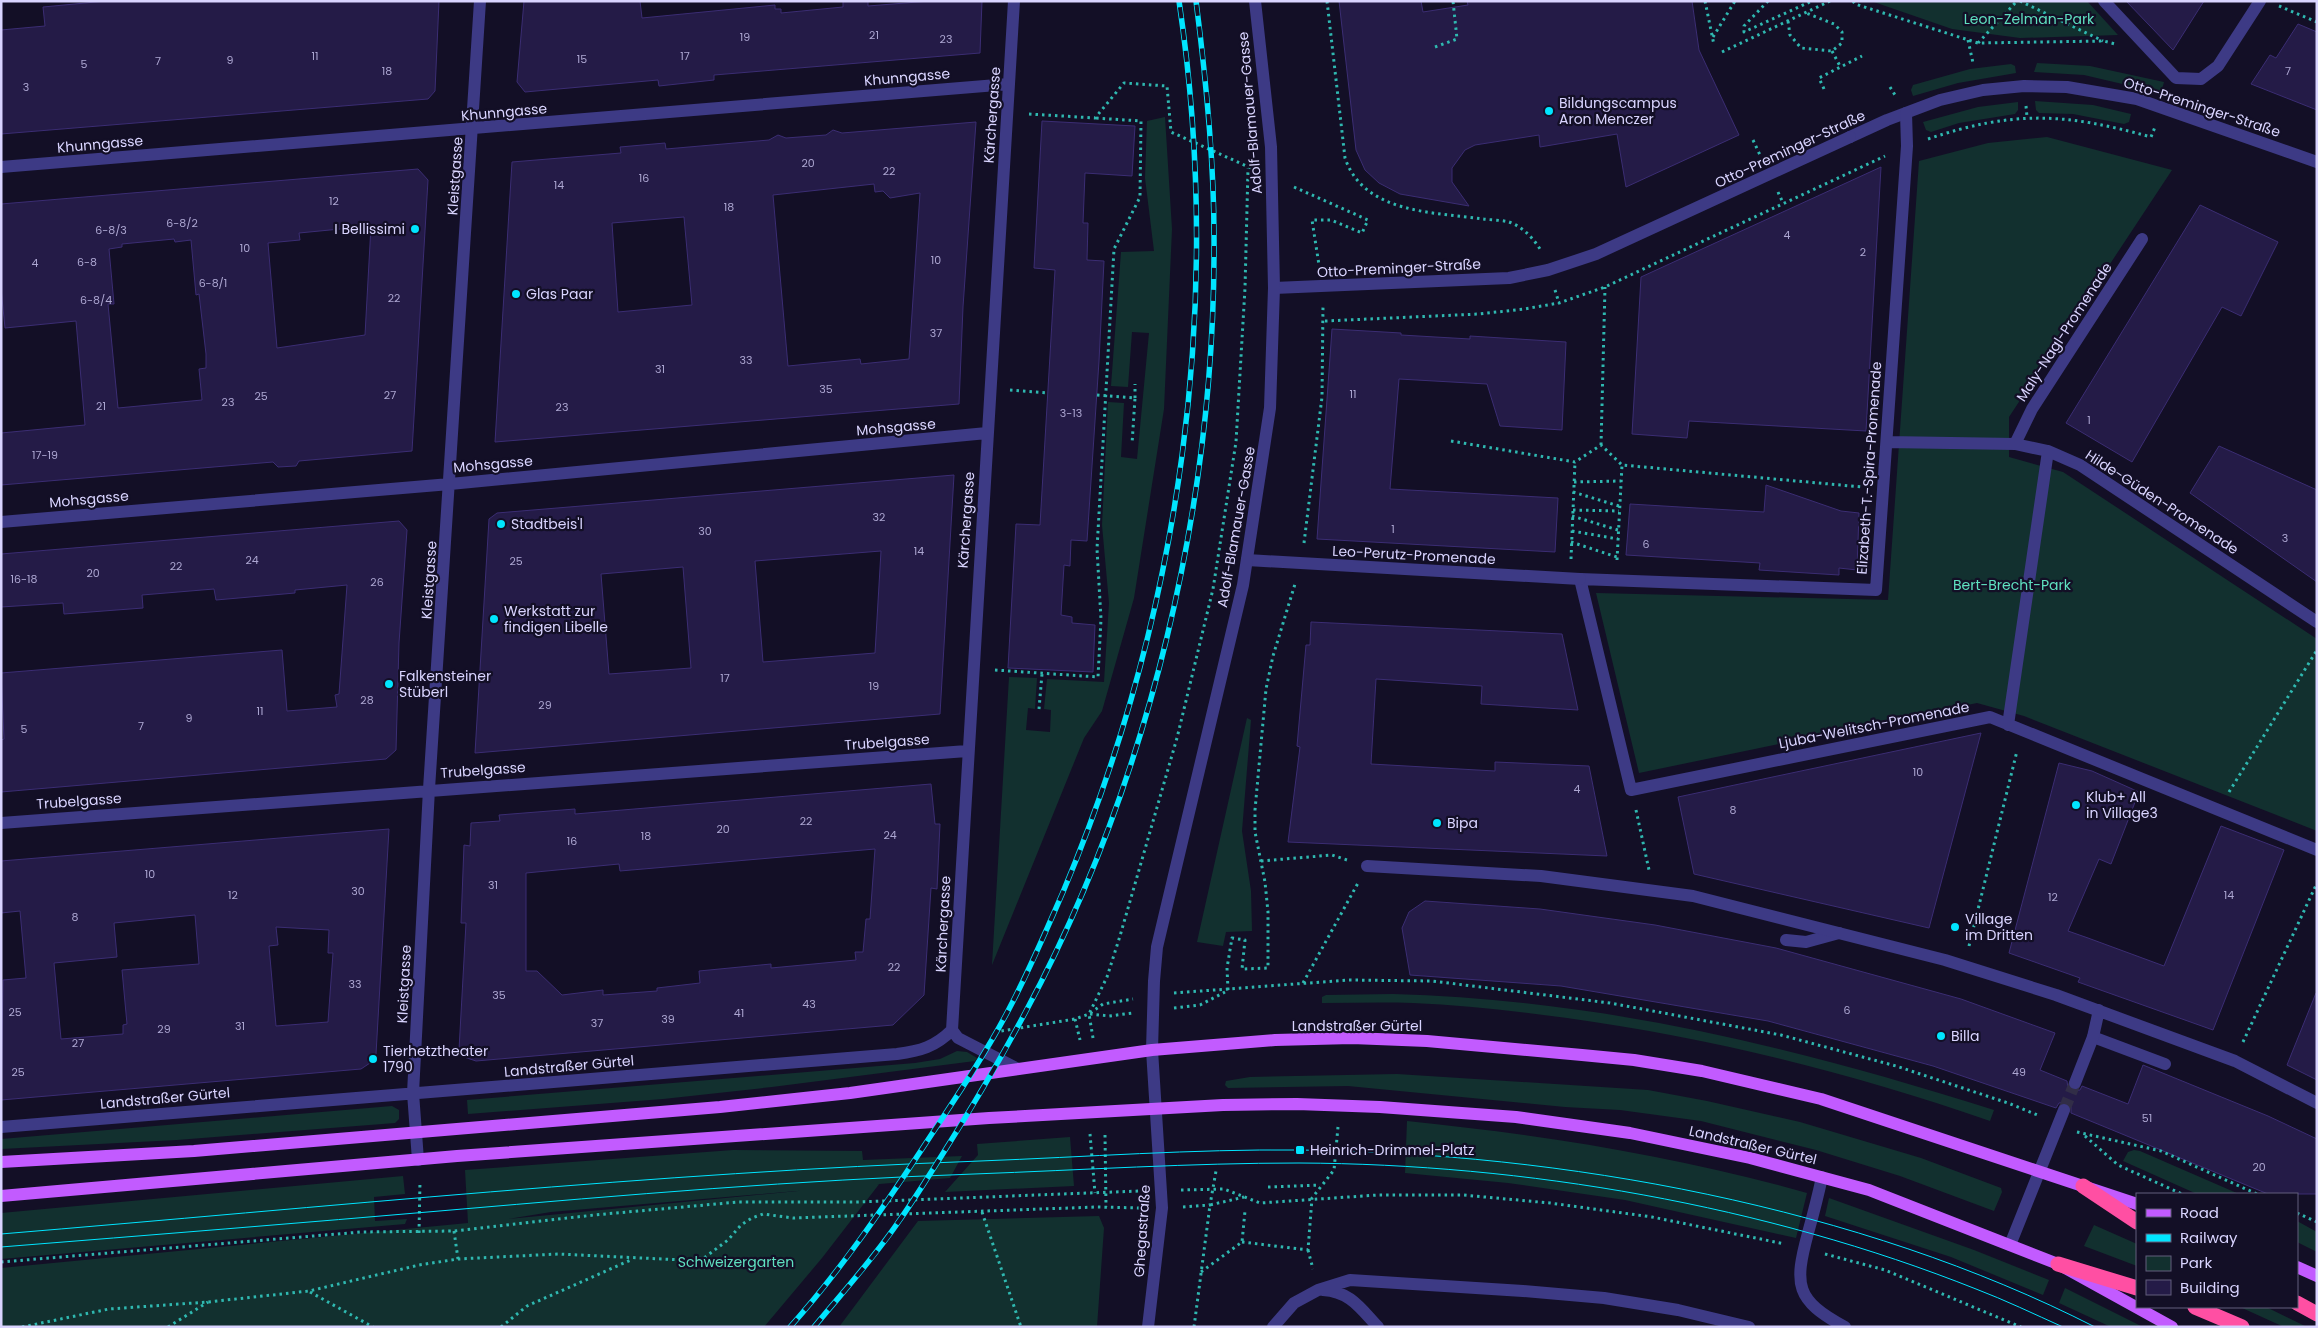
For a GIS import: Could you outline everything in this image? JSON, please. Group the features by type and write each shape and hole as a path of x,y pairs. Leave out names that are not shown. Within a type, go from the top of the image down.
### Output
{"highway":[{"path":"2083,1186 2136,1221"},
{"path":"2058,1264 2136,1288"},
{"path":"2298,1304 2317,1314"},
{"path":"2197,1308 2242,1327"}],"main road":[{"name":"Landstraßer Gürtel","path":"1152,1050 1275,1040 1352,1038 1427,1041 1634,1060 1673,1066 1821,1099 2136,1204"},
{"path":"1,1162 194,1151 720,1108 1152,1050"},
{"name":"Landstraßer Gürtel","path":"1156,1108 1298,1104 1380,1107 1516,1117 1630,1133 1750,1158 1869,1190 2058,1264 2136,1307"},
{"path":"1,1196 418,1160 989,1118 1156,1108"},
{"path":"2298,1267 2317,1276"},
{"name":"Landstraßer Gürtel","path":"2138,1308 2172,1327"}],"street":[{"name":"Kleistgasse","path":"418,1160 413,1093 429,789 480,1"},
{"name":"Kärchergasse","path":"955,1034 967,751 1014,1"},
{"name":"Adolf-Blamauer-Gasse","path":"1152,1050 1157,947 1243,585 1270,408 1274,288 1272,146 1255,1"},
{"path":"2104,1 2176,78 2201,80 2218,66 2260,1"},
{"name":"Khunngasse","path":"1,167 473,130 1009,84"},
{"name":"Otto-Preminger-Straße","path":"1274,288 1509,278 1548,270 1596,254 1906,113 1940,100 1984,90 2024,86 2067,87 2106,93 2164,108 2317,162"},
{"name":"Elizabeth-T.-Spira-Promenade","path":"1580,579 1876,590 1906,146 1906,113"},
{"name":"Maly-Nagl-Promenade","path":"2015,444 2032,409 2142,239"},
{"name":"Mohsgasse","path":"1,522 450,484 987,433"},
{"name":"Hilde-Güden-Promenade","path":"1887,442 2015,444 2048,451 2080,465 2317,622"},
{"path":"2008,724 2048,451"},
{"name":"Leo-Perutz-Promenade","path":"1247,560 1580,579"},
{"name":"Ljuba-Welitsch-Promenade","path":"1580,579 1631,790 1990,717 2317,850"},
{"name":"Trubelgasse","path":"1,822 429,789 967,751"},
{"path":"1367,866 1541,876 1693,896 1964,966 2099,1010 2235,1061 2317,1103"},
{"path":"1786,940 1806,942 1839,933"},
{"path":"2075,1083 2093,1037 2099,1010"},
{"path":"955,1034 1018,1069"},
{"name":"Landstraßer Gürtel","path":"1,1127 897,1054 923,1051 955,1034"},
{"path":"2093,1037 2165,1064"},
{"path":"1152,1050 1156,1108"},
{"name":"Ghegastraße","path":"1148,1327 1162,1208 1156,1108"},
{"path":"2010,1245 2064,1110"},
{"path":"1822,1177 1804,1248 1799,1275 1800,1285 1816,1310 1844,1327"},
{"path":"1273,1327 1294,1303 1318,1290 1350,1280 1523,1290 1604,1298 1678,1310 1749,1326"},
{"path":"1318,1290 1338,1291 1352,1299 1378,1327"}],"path":[{"path":"1327,1 1344,153 1351,173 1357,181 1373,194 1393,204 1510,222 1532,236"},
{"path":"1435,48 1457,38 1453,1"},
{"path":"1705,1 1714,45"},
{"path":"1712,38 1735,1"},
{"path":"1768,1 1744,26 1744,32 1812,1"},
{"path":"1722,52 1830,1"},
{"path":"1978,43 2018,1 2104,41 2156,56"},
{"path":"1855,2 1978,43 2104,41"},
{"path":"2276,5 2317,22"},
{"path":"1788,21 1790,36 1801,48 1832,51 1842,43 1842,32 1834,24 1806,13"},
{"path":"1968,40 1973,63"},
{"path":"1832,51 1840,68"},
{"path":"1824,89 1819,78 1862,56"},
{"path":"1095,118 1124,83 1167,86 1170,132 1252,169"},
{"path":"1325,320 1479,314 1559,303 1605,287 1906,146 1963,127 2027,117 2066,118 2101,123 2151,137 2164,108"},
{"path":"972,669 1098,677 1101,619 1097,549 1114,249 1140,197 1141,120 1006,113"},
{"path":"1094,1040 1089,1014 1107,977 1122,927 1177,738 1213,589 1236,442 1245,288 1248,160"},
{"path":"1289,185 1368,220 1362,234 1331,220 1312,220"},
{"path":"1600,446 1605,287"},
{"path":"1132,444 1135,384"},
{"path":"990,388 1048,393"},
{"path":"1097,395 1135,398"},
{"path":"1451,441 1575,462 1600,446"},
{"path":"1600,446 1622,465 1883,489"},
{"path":"1571,558 1575,462"},
{"path":"1571,542 1617,555 1622,465"},
{"path":"1574,482 1621,481"},
{"path":"1573,492 1619,506"},
{"path":"1573,510 1619,511"},
{"path":"1572,516 1618,530"},
{"path":"1572,531 1618,539"},
{"path":"2218,810 2317,650"},
{"path":"1039,709 1042,674"},
{"path":"1964,966 2022,731"},
{"path":"1634,802 1650,874"},
{"path":"1261,861 1332,855"},
{"path":"1303,984 1367,866"},
{"path":"2235,1061 2317,883"},
{"path":"1268,912 1268,968 1242,969 1245,940 1232,938 1227,968 1228,990 1349,980 1432,981 1610,1003 1781,1035 1896,1066 2008,1103 2085,1136 2118,1165 2180,1193"},
{"path":"987,1033 1047,1024 1089,1014 1109,1016"},
{"path":"1201,1273 1242,1242 1308,1250 1312,1198 1320,1185 1334,1170 1339,1128 1331,1127"},
{"path":"1105,1135 1106,1207"},
{"path":"2085,1136 2121,1141 2161,1151 2255,1193"},
{"path":"1194,1327 1216,1171"},
{"path":"420,1182 420,1233"},
{"path":"1268,1187 1320,1185"},
{"path":"1,1262 360,1232 420,1233 454,1231 594,1215 738,1202 938,1200 1212,1189 1224,1189 1260,1203 1378,1194 1462,1195 1550,1203 1652,1217 1804,1248 1885,1270 2020,1327"},
{"path":"22,1327 109,1309 208,1302 309,1291 419,1265 458,1259 558,1254 683,1260 704,1258 728,1240 741,1225 763,1214 793,1218 1106,1207 1162,1208 1210,1205 1244,1197"},
{"path":"1242,1242 1245,1211"},
{"path":"982,1212 1021,1327"},
{"path":"2298,1213 2317,1222"},
{"path":"454,1231 458,1259"},
{"path":"501,1327 527,1306 636,1258"},
{"path":"309,1291 373,1327"},
{"path":"168,1327 208,1302"}],"green space":[{"name":"Leon-Zelman-Park","path":"1871,1 2087,1 2118,35 2020,38 1952,29"},
{"path":"2037,63 2090,66 2164,82 2161,93 2084,75 2034,72"},
{"path":"2011,64 2015,66 2016,73 1958,83 1913,96 1911,90 1913,85 1970,69"},
{"path":"2035,101 2093,105 2131,114 2129,122 2124,124 2073,114 2039,113 2036,110"},
{"path":"2018,102 2018,110 2015,114 1959,123 1931,132 1926,130 1923,122 1978,107"},
{"path":"1165,117 1172,229 1164,409 1134,598 1102,711 1084,738 992,965 1009,677 1037,678 1035,709 1028,708 1026,730 1050,732 1051,710 1044,709 1047,679 1104,682 1109,603 1102,525 1108,402 1124,403 1121,457 1137,459 1149,333 1132,332 1128,387 1111,386 1121,252 1154,251 1145,178 1147,121"},
{"name":"Bert-Brecht-Park","path":"2047,137 2172,170 2009,417 2009,457 2063,472 2317,639 2317,831 2024,716 1977,703 1639,773 1596,593 1888,600 1919,161 1988,143"},
{"path":"1247,718 1251,720 1242,831 1251,891 1252,931 1226,932 1223,946 1197,942"},
{"path":"1393,994 1471,998 1548,1006 1698,1031 1846,1066 1994,1110 1990,1121 1886,1087 1781,1059 1621,1026 1529,1013 1451,1005 1322,1003 1322,997 1326,995"},
{"path":"957,1051 967,1052 977,1058 975,1061 663,1099 468,1114 467,1100 915,1063 940,1059"},
{"path":"1397,1074 1648,1090 1707,1101 1800,1122 1921,1158 2001,1188 2002,1192 1994,1211 1900,1176 1816,1150 1701,1121 1620,1110 1565,1107 1348,1086 1228,1088 1225,1085 1226,1081 1250,1077"},
{"path":"392,1106 399,1110 399,1119 395,1123 177,1140 1,1149 1,1139"},
{"path":"1407,1121 1609,1148 1708,1168 1807,1193 1796,1238 1625,1200 1508,1183 1405,1173"},
{"path":"1070,1137 1074,1186 945,1192 978,1155 977,1144"},
{"name":"Schweizergarten","path":"733,1150 862,1151 863,1160 962,1156 950,1178 879,1184 822,1258 764,1327 1,1327 1,1268 468,1223 465,1170","holes":["797,1191 508,1219 551,1212"]},
{"path":"2140,1151 2237,1193 2195,1193 2123,1161 2128,1152"},
{"path":"403,1176 405,1194 374,1197 375,1221 407,1219 405,1224 1,1259 1,1213"},
{"path":"1829,1198 1974,1250 2049,1280 2043,1295 1951,1257 1825,1216"},
{"path":"1099,1216 1104,1228 1097,1327 839,1327 918,1221"},
{"path":"2298,1222 2317,1232 2317,1252 2298,1242"},
{"path":"2094,1225 2136,1244 2136,1266 2084,1246"},
{"path":"2065,1288 2143,1327 2111,1327 2059,1303"},
{"path":"2242,1308 2268,1308 2305,1326 2284,1327"}],"building":[{"path":"106,1 439,1 435,91 428,99 1,134 1,30 45,26 43,7"},
{"path":"524,1 640,1 642,18 775,5 775,9 781,9 781,13 843,7 843,1 868,1 868,6 930,1 982,1 980,53 714,75 714,80 659,86 658,80 525,92 517,82"},
{"path":"1339,1 1421,1 1423,12 1468,5 1467,1 1692,1 1699,50 1739,135 1626,187 1617,134 1540,147 1539,135 1475,145 1465,150 1452,168 1452,182 1469,206 1400,194 1379,183 1365,170 1356,150"},
{"path":"2126,1 2204,1 2173,50"},
{"path":"2298,24 2317,32 2317,110 2251,84 2270,55 2276,58"},
{"path":"1042,121 1135,126 1132,176 1085,173 1083,223 1088,223 1087,260 1104,261 1099,361 1087,541 1071,540 1070,566 1064,565 1061,615 1072,617 1072,623 1095,625 1093,672 1008,668 1016,524 1040,525 1055,270 1034,268"},
{"path":"976,122 963,307 959,404 495,442 512,162 621,153 620,147 665,143 666,149 769,140 778,135 786,138 826,135 833,130 842,133","holes":["874,184 875,192 883,191 890,198 920,193 909,359 861,364 860,359 788,366 773,195","684,217 692,305 618,312 612,223"]},
{"path":"1881,167 1866,431 1689,421 1687,438 1632,434 1641,277"},
{"path":"418,169 428,180 412,451 299,461 296,466 278,467 273,462 1,485 1,433 85,425 76,321 5,328 1,288 1,204","holes":["371,226 365,335 277,348 268,243 300,240 299,233","174,239 175,242 191,240 196,295 199,294 206,354 206,368 199,369 202,400 118,408 108,304 114,304 109,249 122,247 122,244"]},
{"path":"2200,205 2278,242 2241,316 2222,307 2132,462 2066,423"},
{"path":"1332,329 1470,339 1470,336 1566,342 1562,430 1500,426 1487,384 1399,379 1390,489 1558,498 1555,552 1317,539"},
{"path":"2219,446 2317,490 2317,582 2190,493"},
{"path":"954,475 940,714 475,753 489,519 497,513","holes":["881,551 875,653 763,662 755,561","683,567 691,668 609,674 601,574"]},
{"path":"1766,485 1841,511 1859,513 1857,570 1839,568 1839,575 1759,570 1760,563 1626,555 1630,504 1764,512"},
{"path":"399,521 407,530 399,643 396,750 386,759 1,792 1,740 4,739 1,673 282,650 287,711 337,707 335,695 339,694 347,585 295,590 295,593 216,600 214,589 142,595 143,608 64,614 63,603 1,607 1,554"},
{"path":"1311,622 1562,634 1578,710 1481,704 1482,686 1376,679 1371,764 1495,771 1495,762 1589,766 1607,856 1288,842 1300,747 1297,746 1306,645 1310,645"},
{"path":"1981,733 1929,928 1694,874 1678,797"},
{"path":"2059,763 2092,771 2139,792 2111,864 2099,859 2068,931 2164,966 2221,826 2284,850 2213,1030 2078,982 2080,978 2009,953"},
{"path":"931,784 935,824 940,824 937,889 931,888 924,995 893,1025 476,1061 464,1057 459,1050 466,923 461,923 464,845 470,846 471,823 500,821 499,815 575,809 575,814","holes":["875,849 870,919 866,919 863,952 855,952 856,960 771,968 771,964 699,971 700,983 657,988 657,991 603,995 603,990 562,995 537,971 526,971 526,873 619,864 620,871"]},
{"path":"389,829 376,1054 370,1063 361,1069 1,1100 3,980 26,978 20,911 1,913 1,861","holes":["195,915 199,964 122,970 127,1024 123,1025 123,1034 61,1039 54,963 117,957 114,923","276,927 329,930 328,953 333,953 328,1022 276,1026 269,946 278,945"]},
{"path":"1425,901 1540,909 1655,925 1776,948 1961,999 2055,1033 2040,1070 2067,1081 2068,1088 2073,1091 2080,1090 2082,1086 2128,1104 2143,1065 2268,1116 2317,1139 2317,1194 2266,1193 2071,1113 2071,1105 2067,1102 2059,1103 2056,1108 1933,1066 1768,1021 1561,986 1410,975 1402,928 1409,912"},
{"path":"2317,993 2317,1080 2287,1065"}],"tunnel":[{"path":"2064,1110 2075,1083"}],"tram line":[{"path":"1,1234 613,1182 858,1166 1219,1151 1299,1150 1399,1154 1501,1162 1604,1175 1707,1194 1809,1219 1908,1249 2004,1285 2095,1327"},
{"path":"1,1247 647,1194 843,1180 1218,1164 1384,1165 1470,1171 1557,1181 1729,1212 1813,1234 1896,1260 1987,1293 2063,1327"}],"railway":[{"path":"790,1327 843,1262 891,1195 967,1080 1009,1009 1063,892 1104,786 1137,677 1163,567 1182,455 1193,342 1196,228 1192,115 1179,1"},
{"path":"814,1327 869,1262 905,1213 964,1120 1025,1013 1069,924 1108,831 1140,735 1167,636 1188,537 1203,436 1212,336 1213,177 1196,1"}],"place":[{"name":"Bildungscampus Aron Menczer","path":"1549,111"},
{"name":"I Bellissimi","path":"415,229"},
{"name":"Glas Paar","path":"516,294"},
{"name":"Stadtbeis'l","path":"501,524"},
{"name":"Werkstatt zur findigen Libelle","path":"494,619"},
{"name":"Falkensteiner Stüberl","path":"389,684"},
{"name":"Klub+ All in Village3","path":"2076,805"},
{"name":"Bipa","path":"1437,823"},
{"name":"Village im Dritten","path":"1955,927"},
{"name":"Billa","path":"1941,1036"},
{"name":"Tierhetztheater 1790","path":"373,1059"},
{"name":"Heinrich-Drimmel-Platz","path":"1300,1150"}]}
